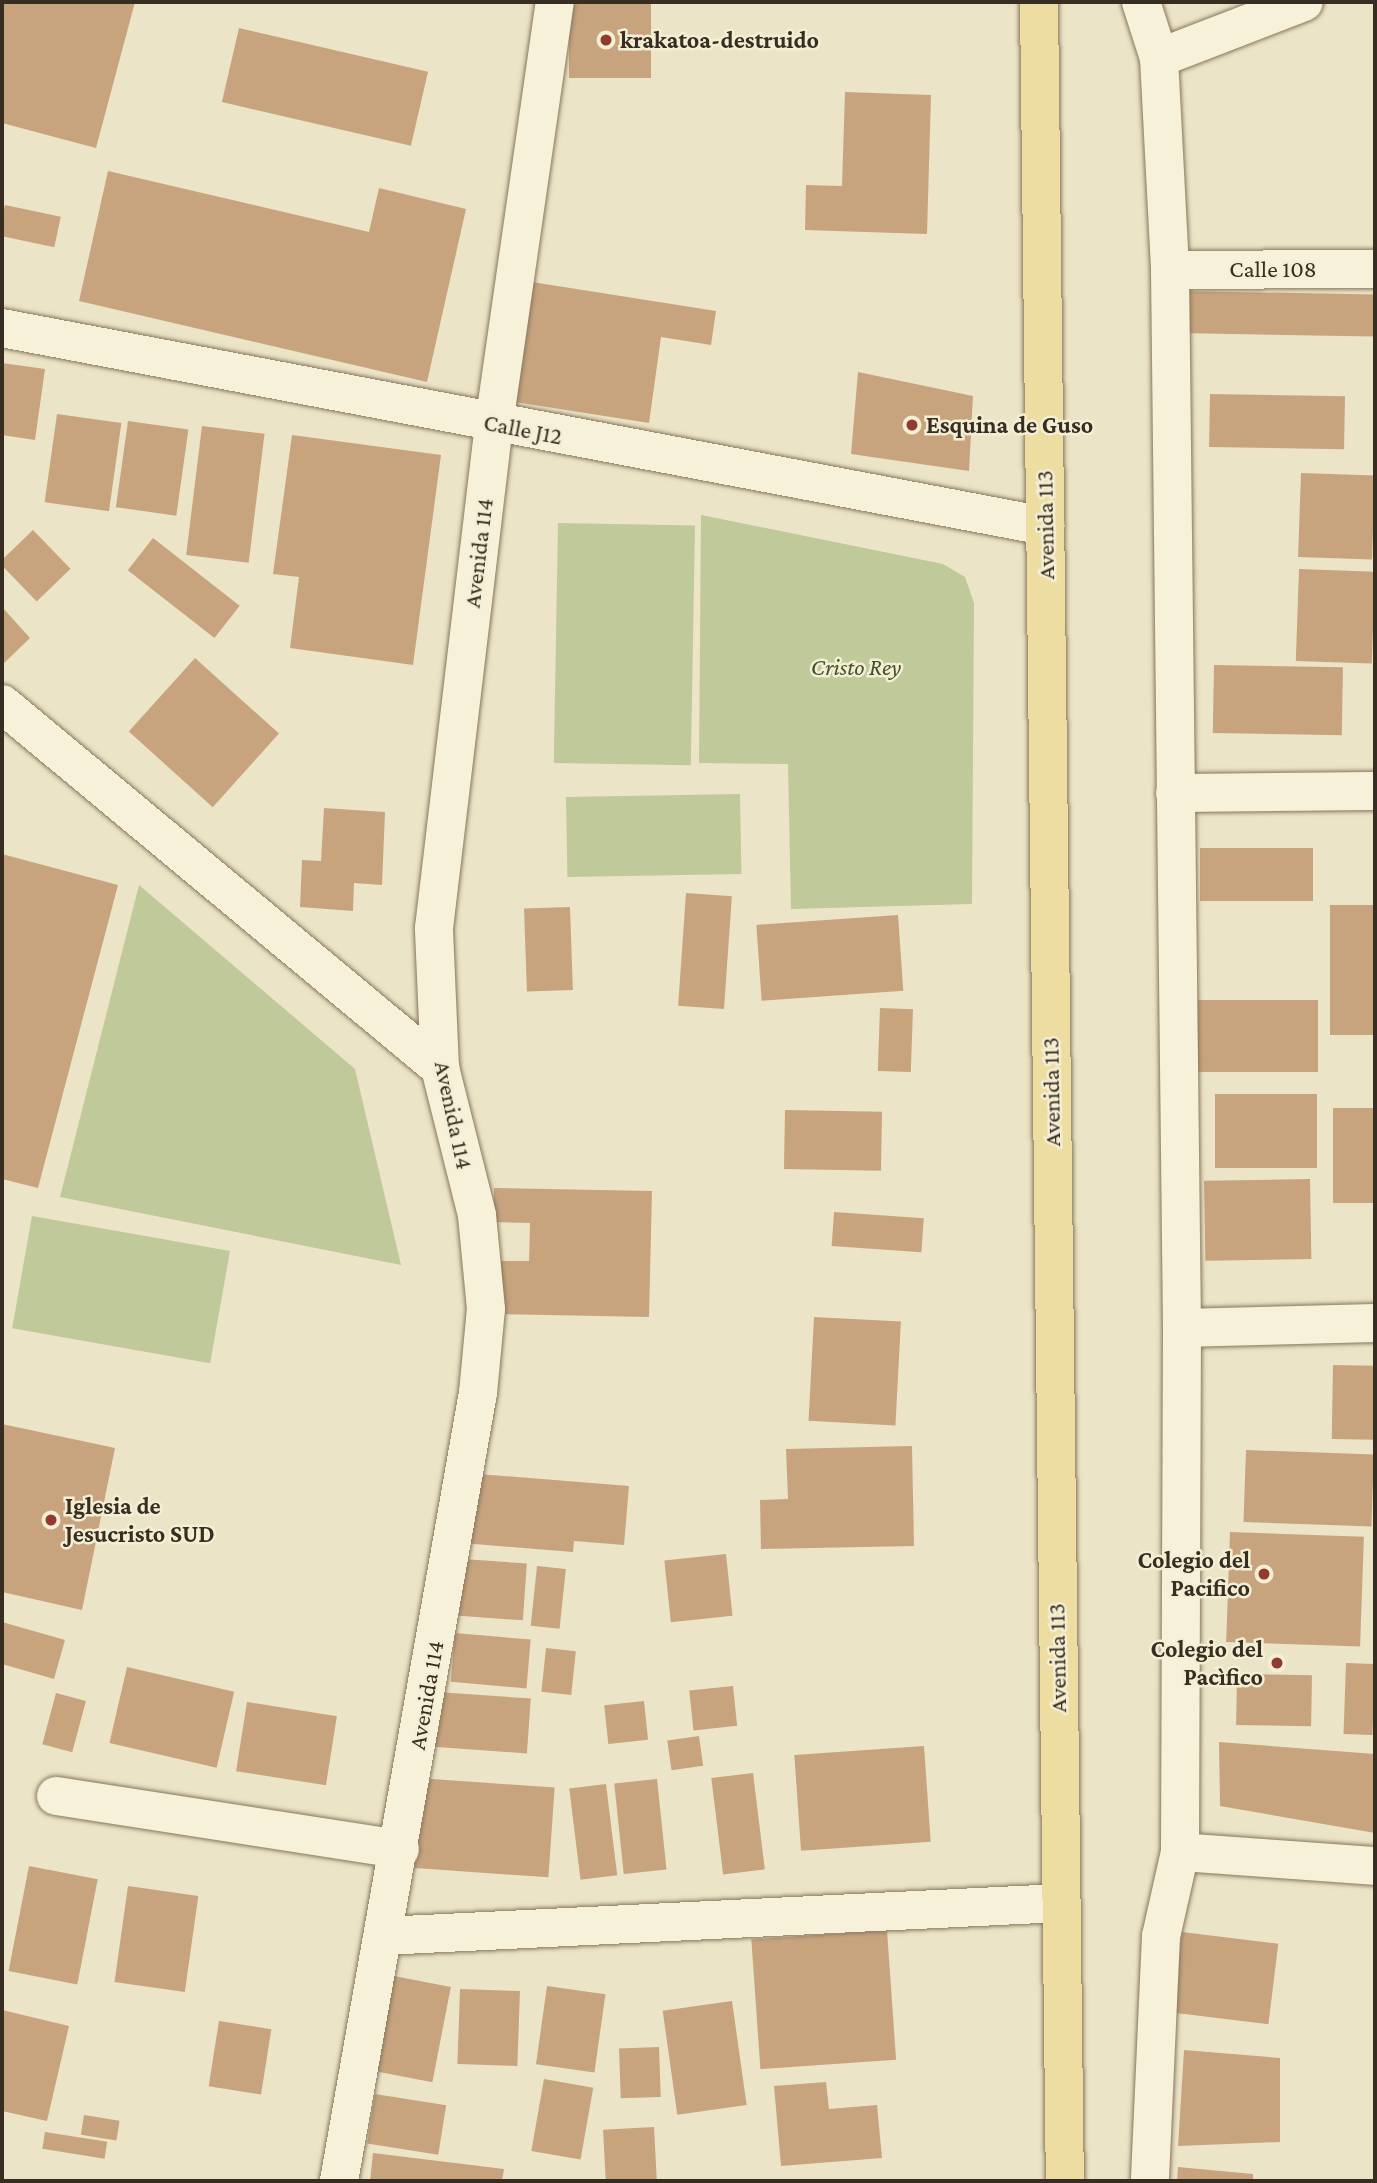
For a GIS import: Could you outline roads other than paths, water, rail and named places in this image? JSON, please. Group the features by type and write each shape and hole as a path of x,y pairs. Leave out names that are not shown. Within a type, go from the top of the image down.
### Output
{"main road":[{"name":"Avenida 113","path":"1039,2 1059,1903 1065,2181"}],"street":[{"name":"Avenida 114","path":"339,2181 400,1849 478,1393 486,1309 477,1215 440,1068 434,928 494,424 555,2"},
{"path":"1140,2 1159,58 1170,270 1182,1328 1180,1852 1161,1936 1150,2181"},
{"path":"1159,58 1304,2"},
{"name":"Calle 108","path":"1170,270 1375,269"},
{"name":"Calle J12","path":"2,328 494,424 1045,526"},
{"path":"2,704 440,1068"},
{"path":"1175,793 1375,791"},
{"path":"1182,1328 1375,1323"},
{"path":"56,1796 400,1849"},
{"path":"1180,1852 1375,1866"},
{"path":"383,1936 1059,1903"}],"place":[{"name":"krakatoa-destruido","path":"606,40"},
{"name":"Esquina de Guso","path":"912,425"},
{"name":"Iglesia de Jesucristo SUD","path":"51,1520"},
{"name":"Colegio del Pacifico","path":"1264,1574"},
{"name":"Colegio del Pacìfico","path":"1277,1663"}],"park label":[{"name":"Cristo Rey","path":"856,667"}]}
